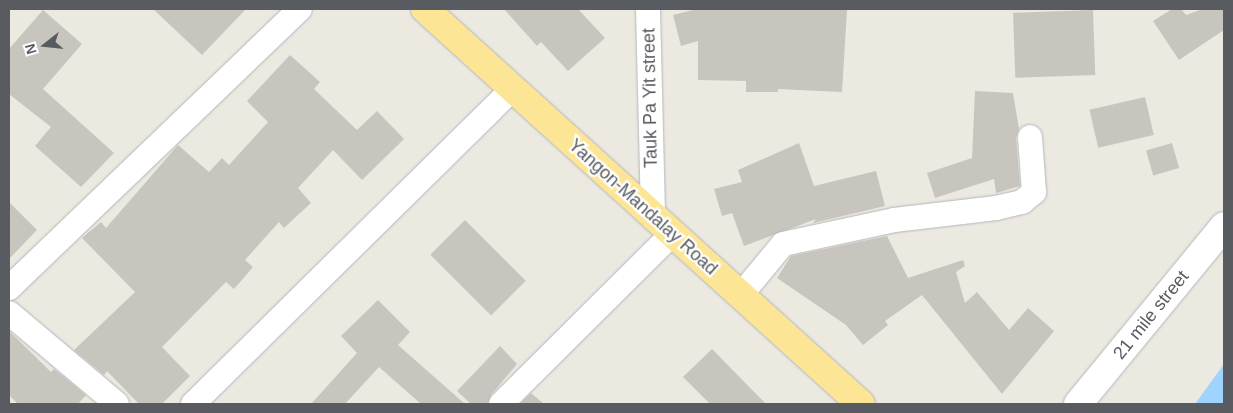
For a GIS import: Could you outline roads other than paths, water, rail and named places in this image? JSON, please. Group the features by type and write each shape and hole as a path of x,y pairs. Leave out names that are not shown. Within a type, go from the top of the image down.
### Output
{"highway":[{"name":"Yangon-Mandalay Road","path":"425,9 514,88 662,226 861,404"}],"street":[{"path":"9,288 300,9"},
{"name":"Tauk Pa Yit street","path":"648,9 662,226"},
{"path":"193,404 514,88"},
{"path":"740,296 783,244 894,220 996,208 1022,202 1034,192 1030,137"},
{"path":"501,404 662,226"},
{"name":"21 mile street","path":"1078,404 1224,226"},
{"path":"9,313 117,404"}],"water":[{"path":"1224,364 1224,404 1195,404"}]}
